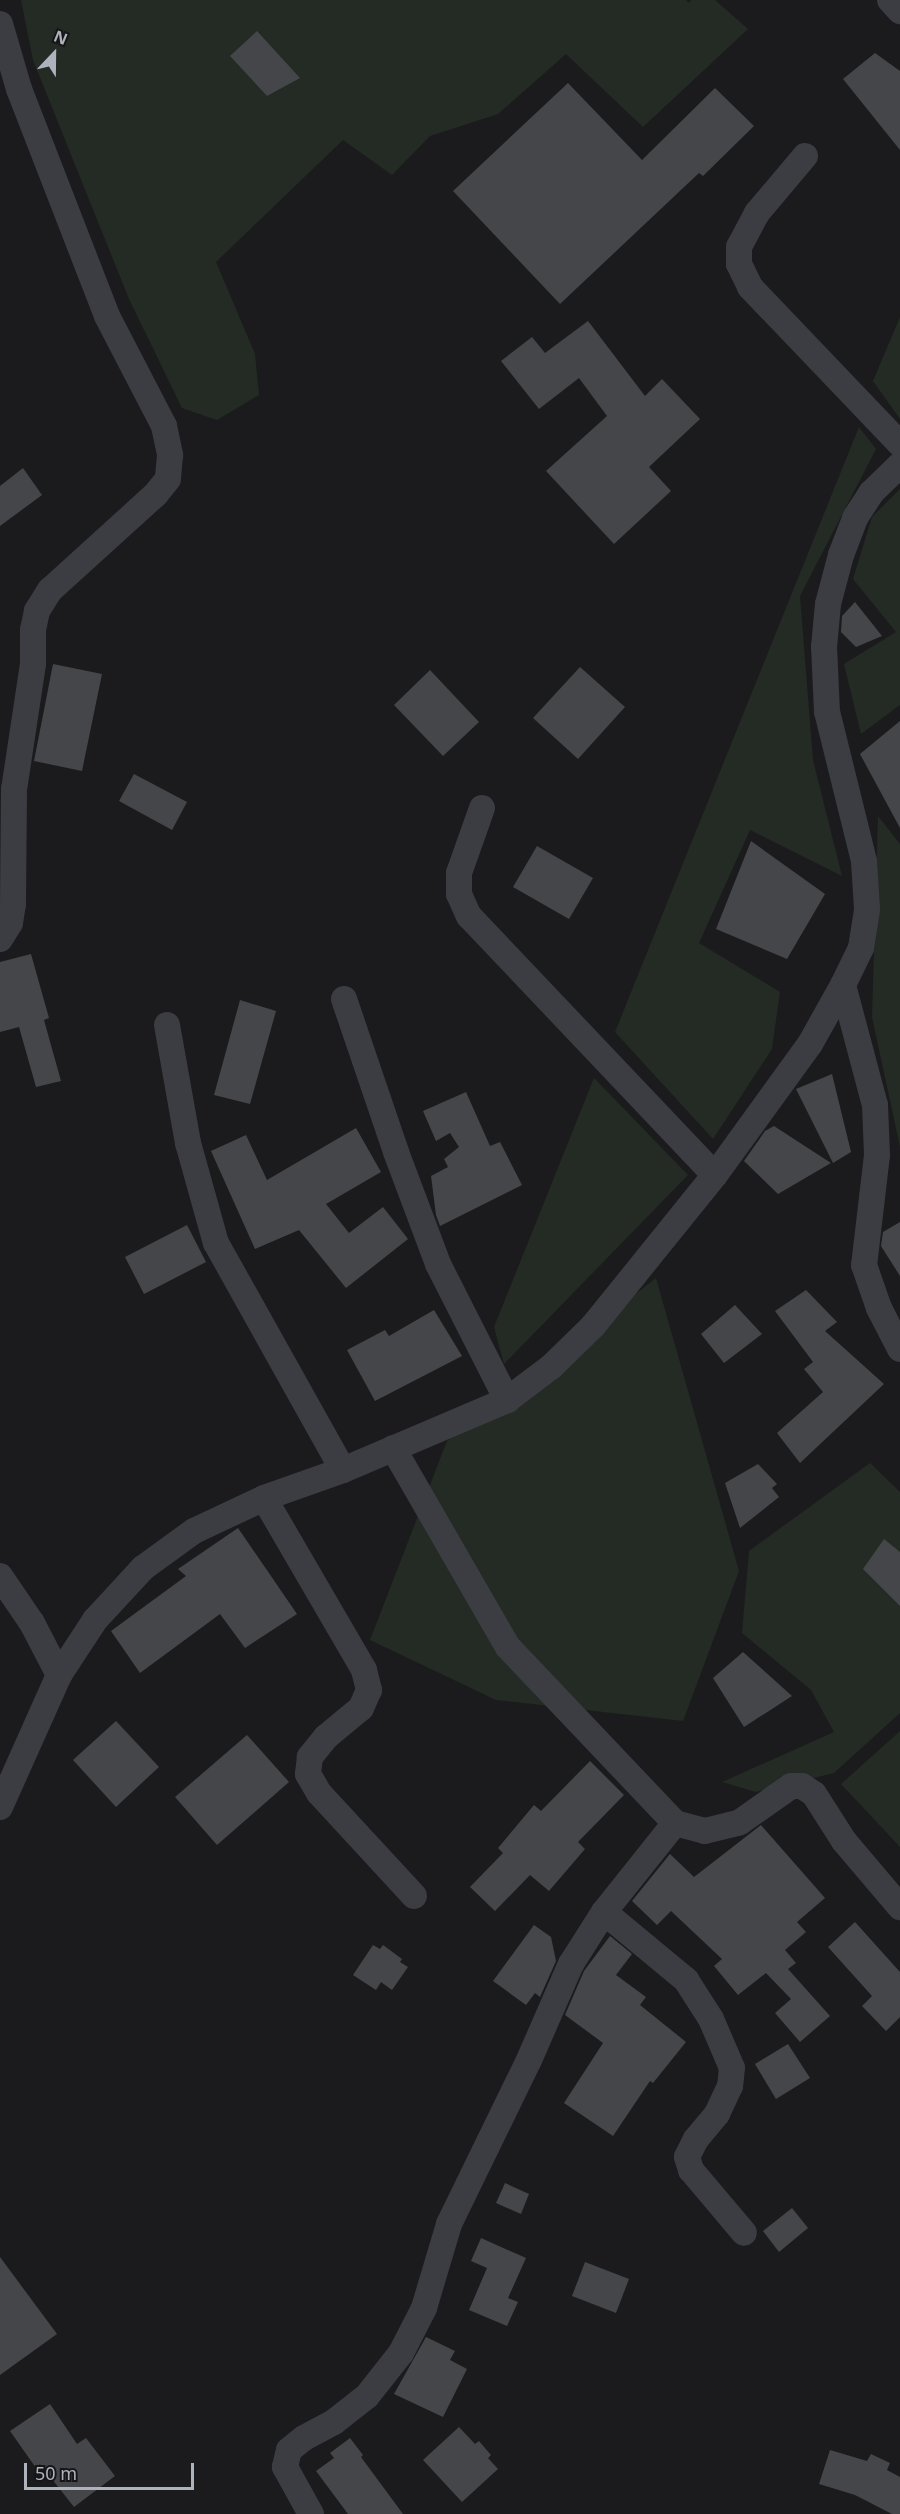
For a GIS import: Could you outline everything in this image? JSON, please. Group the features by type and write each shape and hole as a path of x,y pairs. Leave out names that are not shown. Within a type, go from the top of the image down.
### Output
{"street":[{"path":"890,0 900,11"},
{"path":"0,24 20,89 107,316 164,426 170,455 168,479 156,494 50,590 37,611 33,630 33,664 14,789 13,904 10,923 0,939"},
{"path":"805,156 757,213 739,247 739,264 750,287 900,444"},
{"path":"0,1807 60,1675 94,1620 143,1568 194,1531 264,1498 343,1470 507,1400 551,1367 593,1326 715,1174 810,1044 843,986 861,948 867,909 864,861 827,712 824,647 828,604 841,555 855,518 871,493 900,465"},
{"path":"482,808 459,873 459,894 469,916 715,1174"},
{"path":"843,986 875,1105 877,1155 864,1265 879,1308 900,1349"},
{"path":"344,999 396,1152 438,1264 507,1400"},
{"path":"167,1025 188,1143 216,1243 343,1470"},
{"path":"393,1448 508,1647 675,1823 705,1831 740,1822 791,1786 802,1786 814,1794 844,1841 900,1907"},
{"path":"264,1498 364,1670 369,1690 361,1708 326,1737 310,1757 309,1774 319,1793 414,1896"},
{"path":"0,1576 32,1623 60,1675"},
{"path":"311,2514 285,2467 289,2450 304,2438 334,2422 368,2396 401,2353 424,2308 449,2224 529,2060 571,1964 604,1912 675,1823"},
{"path":"604,1912 686,1980 711,2019 732,2068 730,2086 717,2114 696,2139 687,2157 691,2170 744,2233"}],"shaded area":[{"path":"21,0 686,0 689,3 691,0 715,0 748,29 643,127 566,54 498,114 430,136 392,175 343,140 216,262 255,354 259,395 217,420 182,408 129,299 33,60"},
{"path":"900,317 900,419 873,381"},
{"path":"859,427 876,449 800,596 813,760 842,876 750,830 699,943 780,992 772,1049 713,1139 615,1032"},
{"path":"900,489 900,705 861,734 844,664 896,632 853,579 872,517"},
{"path":"878,816 900,844 900,1147 872,1017"},
{"path":"594,1078 688,1175 504,1364 494,1327"},
{"path":"656,1278 739,1571 683,1721 496,1700 370,1640 447,1441"},
{"path":"870,1463 900,1492 900,1713 834,1773 756,1792 722,1782 834,1732 811,1690 742,1633 749,1551"},
{"path":"900,1731 900,1847 841,1784"}],"building":[{"path":"257,31 300,78 267,96 230,56"},
{"path":"875,53 900,71 900,150 843,79"},
{"path":"568,83 642,160 715,88 754,126 703,176 699,173 560,304 453,191"},
{"path":"588,321 645,396 662,379 700,419 649,467 671,491 614,544 546,471 607,416 579,378 539,409 501,361 532,337 545,353"},
{"path":"23,468 42,495 0,526 0,486"},
{"path":"855,602 882,636 856,647 841,632 842,616"},
{"path":"53,664 102,674 82,771 34,761"},
{"path":"580,667 625,707 578,759 533,718"},
{"path":"430,670 479,722 443,756 394,705"},
{"path":"900,721 900,828 860,754"},
{"path":"134,774 187,802 172,830 119,801"},
{"path":"751,841 825,894 787,959 716,929"},
{"path":"537,846 593,878 569,919 513,887"},
{"path":"31,954 49,1018 44,1020 61,1081 36,1087 19,1027 0,1032 0,962"},
{"path":"240,1000 276,1011 250,1104 214,1095"},
{"path":"832,1074 851,1152 833,1163 796,1089"},
{"path":"466,1092 490,1146 500,1142 522,1185 440,1226 436,1215 431,1176 448,1167 444,1159 459,1147 450,1133 436,1141 423,1111"},
{"path":"774,1126 831,1163 778,1194 744,1161 765,1131"},
{"path":"356,1128 381,1172 326,1204 349,1233 383,1207 408,1239 346,1288 299,1230 255,1249 211,1151 246,1135 267,1180"},
{"path":"900,1222 900,1276 881,1246 883,1232"},
{"path":"187,1225 206,1262 144,1294 125,1257"},
{"path":"806,1290 837,1322 825,1331 884,1384 800,1463 777,1433 823,1392 804,1369 813,1362 775,1311"},
{"path":"735,1305 762,1334 724,1363 701,1334"},
{"path":"434,1310 462,1356 375,1401 347,1350 385,1330 389,1336"},
{"path":"758,1464 777,1484 772,1488 779,1497 740,1528 725,1483"},
{"path":"238,1528 297,1614 245,1648 220,1614 140,1673 111,1631 186,1576 178,1569"},
{"path":"884,1539 900,1552 900,1606 863,1569"},
{"path":"743,1652 792,1696 744,1727 713,1678"},
{"path":"116,1721 159,1767 116,1807 73,1760"},
{"path":"247,1735 289,1782 217,1845 175,1797"},
{"path":"590,1761 624,1795 578,1842 585,1849 549,1891 530,1875 495,1911 470,1887 503,1853 498,1848 534,1805 541,1811"},
{"path":"761,1825 825,1898 797,1922 806,1932 785,1950 796,1963 788,1969 830,2016 800,2042 775,2013 791,1999 766,1973 738,1995 714,1966 722,1959 671,1911 657,1925 632,1901 670,1854 694,1877"},
{"path":"855,1922 900,1972 900,2017 886,2031 862,2006 872,1996 828,1947"},
{"path":"534,1925 551,1937 556,1961 540,1997 535,1993 526,2005 493,1981"},
{"path":"610,1936 632,1954 616,1975 646,1997 640,2005 686,2042 653,2083 650,2081 613,2136 564,2103 603,2043 565,2015 584,1971"},
{"path":"373,1945 380,1949 383,1945 402,1959 400,1962 408,1967 392,1990 381,1982 376,1990 353,1975"},
{"path":"788,2044 810,2078 776,2099 755,2064"},
{"path":"505,2183 529,2194 521,2214 496,2203"},
{"path":"792,2208 808,2228 779,2252 763,2231"},
{"path":"481,2238 526,2258 508,2298 518,2302 507,2326 469,2310 487,2268 471,2261"},
{"path":"0,2257 57,2334 0,2375"},
{"path":"585,2262 629,2279 616,2313 572,2296"},
{"path":"426,2337 455,2351 450,2360 467,2369 443,2417 394,2394"},
{"path":"50,2404 77,2444 86,2438 115,2476 74,2507 40,2464 36,2468 10,2431"},
{"path":"459,2427 475,2444 479,2441 491,2455 488,2458 498,2469 462,2502 423,2460"},
{"path":"350,2438 363,2455 361,2457 403,2514 348,2514 316,2471 334,2458 330,2453"},
{"path":"830,2450 867,2461 871,2454 890,2463 887,2470 900,2477 900,2514 892,2514 855,2495 819,2484"}]}
